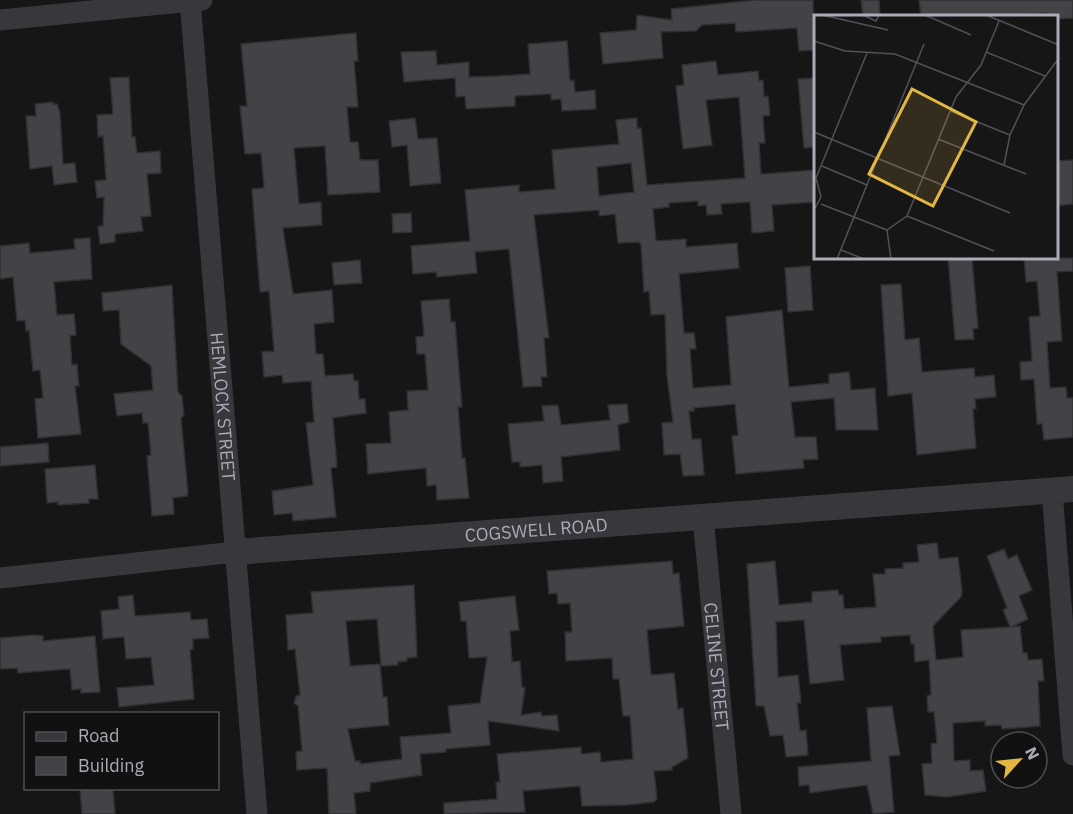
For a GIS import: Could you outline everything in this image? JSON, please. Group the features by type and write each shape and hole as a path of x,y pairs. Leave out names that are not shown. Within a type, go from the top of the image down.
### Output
{"street":[{"path":"0,20 195,0"},
{"name":"HEMLOCK STREET","path":"195,0 256,814"},
{"path":"1062,490 1073,755"},
{"name":"COGSWELL ROAD","path":"0,578 235,552 1062,490"},
{"name":"CELINE STREET","path":"703,518 731,814"}],"building":[{"path":"755,0 813,0 814,50 799,51 797,28 736,32 735,23 702,25 696,31 661,32 663,58 603,64 600,33 636,30 637,15 672,20 671,9"},
{"path":"861,0 879,0 880,15 863,15"},
{"path":"919,0 1073,0 1073,18 1058,19 1058,15 1049,15 1048,13 921,15"},
{"path":"356,33 358,61 354,61 358,107 347,107 350,142 358,142 360,160 378,160 380,192 328,195 325,146 294,148 299,204 321,202 322,225 283,228 293,294 332,290 334,322 314,324 316,354 323,354 325,376 353,374 354,381 358,381 359,399 365,399 366,413 333,418 337,467 331,468 336,517 293,521 292,513 274,515 272,491 313,485 306,423 314,422 311,381 283,383 282,375 264,377 262,352 274,351 269,291 260,292 252,189 263,188 264,185 261,153 245,154 240,106 247,106 241,44"},
{"path":"567,41 570,81 574,80 575,92 595,90 596,109 562,111 561,99 551,100 551,94 515,96 515,106 466,109 465,96 456,97 455,78 404,82 401,52 436,51 437,65 469,62 469,77 530,74 528,44"},
{"path":"716,61 718,75 758,71 759,81 763,80 764,97 768,96 770,115 763,116 765,143 759,143 761,174 814,170 814,202 772,205 774,231 752,233 750,202 721,204 722,214 707,215 706,205 698,206 698,201 669,203 669,207 653,209 656,241 686,239 686,247 737,243 739,268 679,274 684,333 694,333 696,349 690,349 693,388 731,385 726,317 782,310 789,387 829,383 829,374 849,372 851,390 875,388 878,430 836,430 834,398 791,402 795,437 816,437 818,459 803,460 804,468 736,474 732,436 738,435 735,404 694,408 694,411 689,411 692,439 701,439 704,475 683,476 680,454 664,455 662,423 673,422 667,376 665,314 651,315 649,291 644,292 641,245 639,242 618,243 615,214 599,216 599,210 534,215 549,338 544,338 547,377 541,377 542,386 523,387 509,249 475,252 477,273 437,277 436,272 413,274 411,246 470,241 465,190 519,185 519,192 555,189 552,150 619,144 616,120 637,118 637,128 641,128 647,185 745,178 739,97 706,100 712,145 683,149 676,86 684,85 682,65","holes":["631,163 634,192 599,196 597,167"]},
{"path":"129,77 132,137 135,137 137,153 160,151 161,173 147,174 151,216 141,217 143,231 115,234 115,242 100,244 98,226 103,226 104,197 97,198 95,181 106,180 103,136 98,137 97,115 113,114 110,78"},
{"path":"814,78 814,147 804,148 798,79"},
{"path":"53,102 57,104 60,113 63,164 75,163 77,182 54,185 52,166 30,169 26,116 36,116 35,104"},
{"path":"415,118 418,139 437,138 441,183 410,186 407,145 392,147 389,121"},
{"path":"1073,160 1073,204 1058,206 1058,161"},
{"path":"411,213 412,232 393,233 392,214"},
{"path":"90,238 92,279 54,282 57,315 74,314 76,335 70,336 72,365 77,364 79,386 75,386 81,434 38,438 35,399 43,398 40,370 33,371 29,330 26,331 25,320 17,321 13,277 0,279 0,246 29,243 30,253 75,249 74,239"},
{"path":"1073,258 1073,271 1057,272 1062,341 1047,342 1050,388 1066,387 1067,398 1073,398 1073,437 1044,440 1042,424 1037,424 1034,379 1021,380 1020,362 1032,361 1029,317 1040,316 1037,281 1026,282 1024,260"},
{"path":"360,260 362,283 334,285 332,263"},
{"path":"948,260 972,260 978,328 973,329 974,339 955,340"},
{"path":"810,266 813,310 788,312 785,268"},
{"path":"901,284 905,340 919,338 922,372 974,368 975,377 994,375 996,397 975,399 976,409 973,409 976,448 917,455 912,393 888,396 881,285"},
{"path":"172,285 178,392 182,396 184,415 181,418 188,493 187,496 173,498 174,514 152,516 147,456 151,455 148,423 143,423 142,413 117,416 114,394 153,390 151,366 121,344 119,310 103,311 102,293"},
{"path":"449,299 451,322 455,322 462,407 458,407 462,458 465,458 469,498 437,500 436,485 427,486 426,468 368,474 366,444 391,443 389,412 408,410 407,391 428,390 425,354 417,354 416,337 424,336 421,301"},
{"path":"627,404 629,422 618,425 620,450 561,457 563,481 543,483 542,465 520,467 520,462 512,462 508,424 544,421 542,406 558,405 561,425 610,420 608,405"},
{"path":"48,443 49,462 0,466 0,447"},
{"path":"95,465 98,499 89,499 89,503 58,505 58,502 47,503 45,469"},
{"path":"937,543 939,559 958,557 962,591 961,597 933,626 936,660 963,657 961,630 1010,627 1003,610 1007,608 987,556 1004,549 1008,559 1017,555 1032,590 1019,596 1028,619 1011,627 1020,626 1023,653 1027,653 1028,660 1042,659 1044,681 1038,681 1040,726 1002,729 1001,725 985,726 985,721 953,723 954,761 970,760 970,771 983,770 986,791 947,797 925,795 922,764 932,763 931,744 937,743 934,712 928,712 927,696 931,695 929,660 915,662 914,644 911,644 910,635 881,637 881,642 840,645 844,680 810,684 804,620 776,622 778,677 798,675 801,703 797,703 800,731 806,730 808,755 786,757 783,735 770,736 764,706 756,706 747,564 775,561 779,605 812,602 812,592 838,590 839,595 843,595 844,609 876,607 873,574 885,574 885,569 903,568 903,563 919,562 917,545"},
{"path":"672,561 673,574 679,573 684,626 647,630 651,675 674,673 678,709 683,708 688,758 672,767 672,770 654,771 657,799 654,802 628,805 582,806 580,786 523,791 525,812 444,814 444,803 497,799 496,782 500,782 497,754 581,747 581,754 600,752 601,762 633,759 630,716 623,716 619,679 613,679 612,658 566,661 565,632 572,632 570,603 558,604 557,593 549,594 547,571"},
{"path":"414,585 417,657 407,658 407,661 398,662 398,665 381,666 377,619 346,621 350,666 380,664 383,697 387,697 389,725 348,729 355,761 360,761 360,764 402,759 400,737 451,733 448,706 480,703 487,657 469,658 466,621 461,621 459,602 515,596 519,630 510,631 512,662 520,661 522,687 525,688 521,715 541,712 542,716 557,715 559,731 488,721 490,745 420,754 422,775 370,783 370,791 354,793 356,814 329,814 327,768 297,770 296,752 302,751 298,706 294,703 296,696 300,695 295,649 288,650 286,615 313,613 311,592"},
{"path":"133,595 135,616 190,612 191,620 207,619 209,638 193,639 193,649 190,650 194,699 119,707 117,688 154,685 151,657 126,659 124,637 103,639 101,611 119,609 118,597"},
{"path":"43,636 43,641 95,636 100,692 81,693 81,689 72,690 70,669 18,673 17,668 0,669 0,638"},
{"path":"892,706 900,755 889,756 894,812 873,814 867,785 810,793 809,785 799,786 798,767 871,761 867,708"},
{"path":"80,790 113,790 115,814 82,814"}]}
